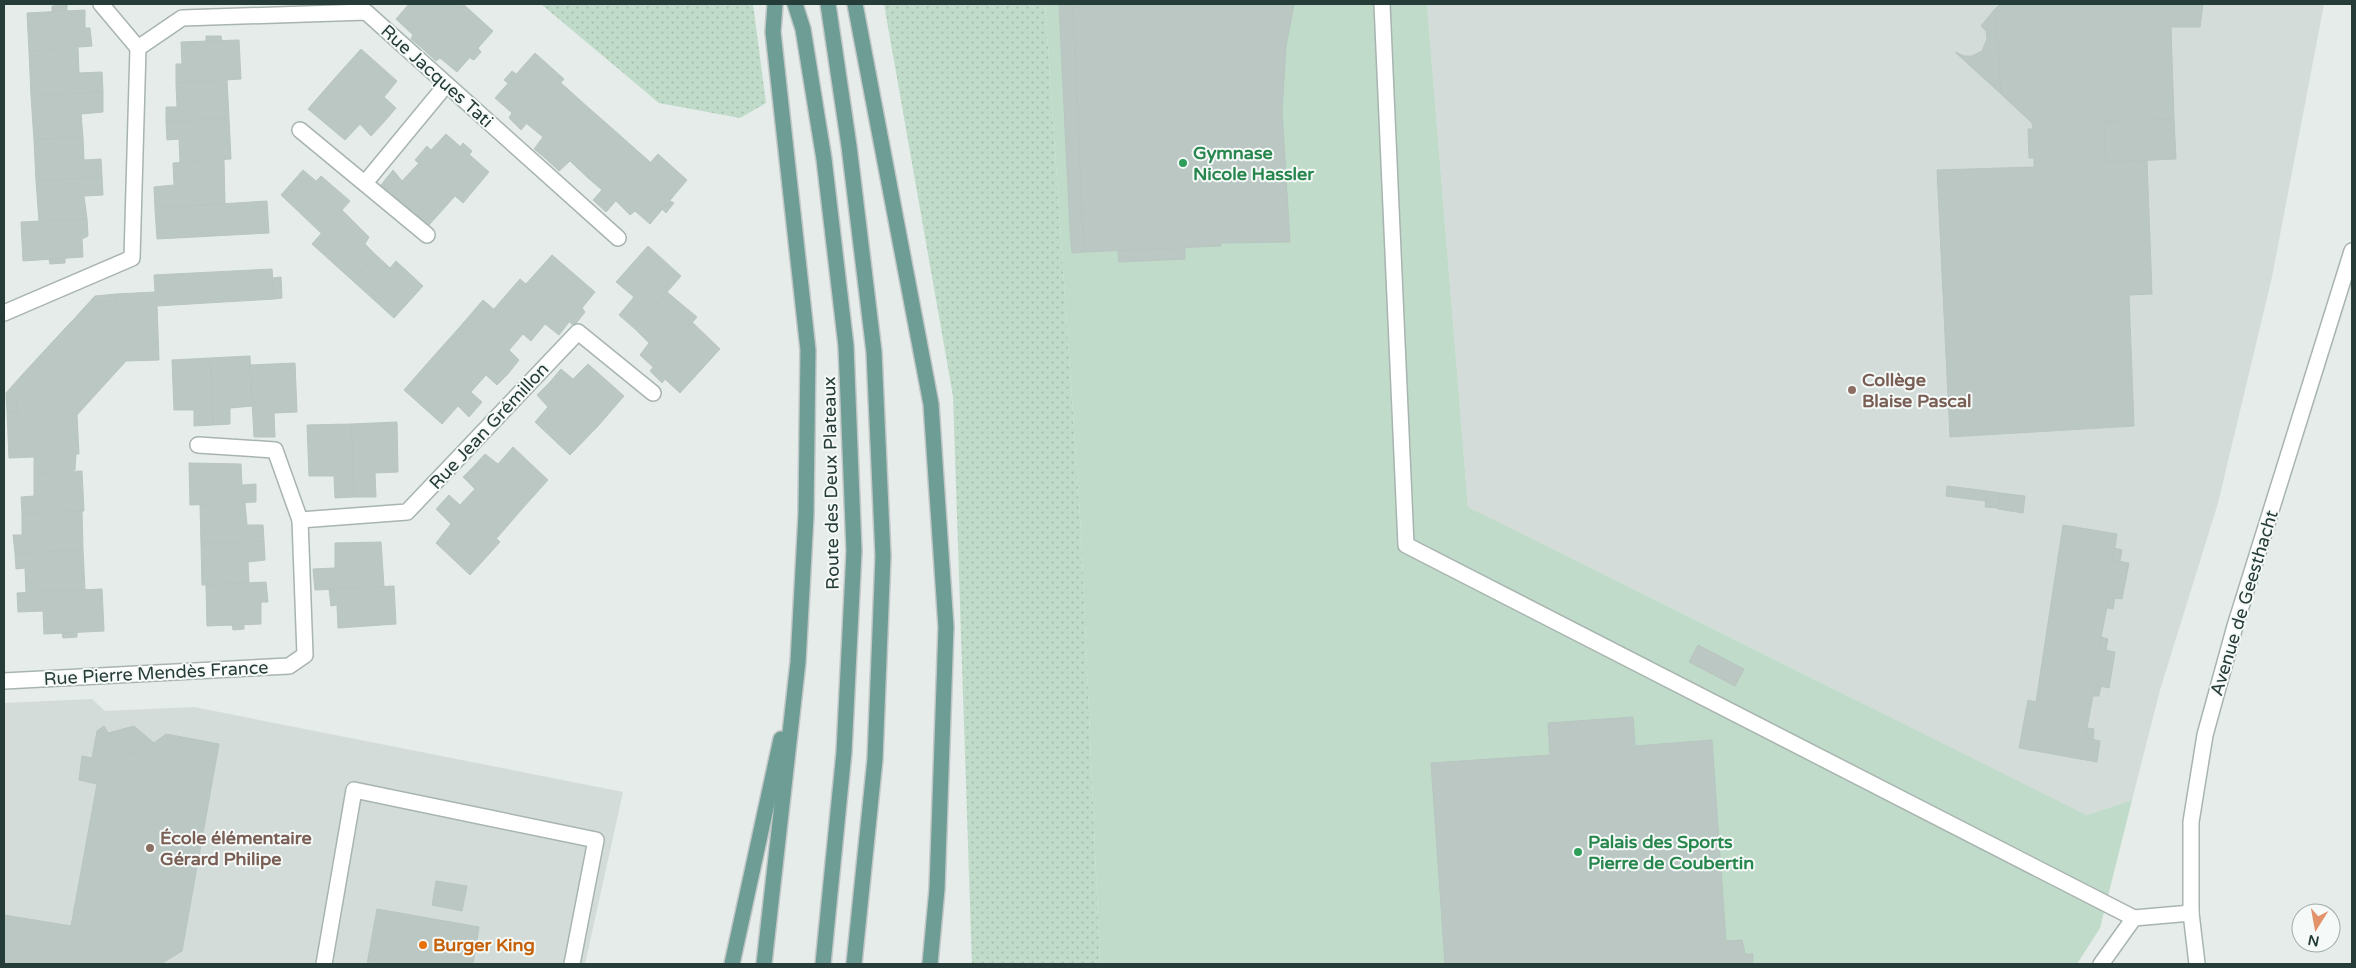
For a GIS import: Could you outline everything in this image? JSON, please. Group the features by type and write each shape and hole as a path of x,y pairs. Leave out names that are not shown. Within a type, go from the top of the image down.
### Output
{"main road":[{"path":"764,964 798,662 806,516 808,350 774,32 775,4"},
{"name":"Route des Deux Plateaux","path":"796,4 803,29 824,158 846,346 854,551 844,752 823,964"},
{"path":"828,4 849,146 874,352 883,556 875,759 854,964"},
{"path":"855,4 931,404 946,627 937,889 930,964"},
{"path":"732,964 798,662"}],"street":[{"path":"4,313 132,258 138,48 101,4"},
{"path":"1382,4 1406,544 2134,918 2191,913"},
{"name":"Rue Jacques Tati","path":"138,48 182,18 366,12 618,238"},
{"path":"364,183 446,85"},
{"path":"300,130 427,235"},
{"name":"Avenue de Geesthacht","path":"2197,964 2191,913 2191,822 2205,735 2235,626 2352,251"},
{"name":"Rue Jean Grémillon","path":"300,520 407,512 578,332 653,393"},
{"path":"198,445 275,450 300,520"},
{"name":"Rue Pierre Mendès France","path":"4,681 289,666 305,655 300,520"},
{"path":"4,676 4,681"},
{"path":"324,964 354,790 596,840 572,964"},
{"path":"2101,964 2134,918"}],"shaded area":[{"name":"Collège Blaise Pascal","path":"1427,4 2324,4 2272,277 2218,503 2160,690 2132,800 2087,815 1468,507"},
{"path":"92,699 105,711 194,707 623,792 585,964 4,964 4,703"}],"green space":[{"path":"541,4 753,4 766,103 740,118 659,103"},
{"path":"884,4 1045,4 1081,531 1100,964 972,964 953,396"},
{"path":"1045,4 1427,4 1468,507 2087,815 2132,800 2100,928 2077,964 1100,964 1081,531"}],"building":[{"path":"409,4 463,4 423,49 411,39 413,35 396,19"},
{"path":"463,4 493,31 457,72 440,58 436,61 423,49"},
{"path":"1059,4 1073,4 1082,214 1070,230"},
{"name":"Gymnase Nicole Hassler","path":"1073,4 1294,4 1286,47 1282,111 1290,242 1220,243 1221,246 1084,252"},
{"path":"2000,4 2203,4 2200,27 2171,27 2174,119 2104,121 2106,162 2147,160 2152,294 2129,295 2134,426 1950,437 1937,170 2034,167 2034,158 2029,158 2028,129 2033,129 2032,123 2001,94 1995,9"},
{"path":"67,5 67,11 52,11 52,6"},
{"path":"1995,9 2001,94 1955,52 1964,56 1972,56 1982,51 1987,39 1986,31 1981,26"},
{"path":"85,10 85,28 90,28 92,46 29,51 27,13"},
{"path":"206,36 221,36 222,41 206,41"},
{"path":"239,40 241,79 176,83 176,64 182,64 181,42"},
{"path":"78,48 79,73 102,72 103,92 31,96 29,51"},
{"path":"478,48 481,52 474,60 470,58"},
{"path":"361,49 397,81 384,97 396,108 384,122 335,78"},
{"path":"535,53 564,79 521,130 509,118 512,113 495,98"},
{"path":"512,71 516,74 508,83 504,80"},
{"path":"335,78 384,122 371,136 360,124 345,140 308,109"},
{"path":"227,80 229,118 166,122 166,107 177,107 176,83"},
{"path":"561,83 590,109 545,158 534,149 543,137 526,123"},
{"path":"103,92 103,112 81,114 83,137 34,140 31,96"},
{"path":"590,109 623,138 588,178 570,161 559,171 545,158"},
{"path":"229,118 231,159 180,162 179,139 167,140 166,122"},
{"path":"2174,119 2176,159 2106,162 2104,121"},
{"path":"446,134 489,172 463,203 415,160 427,146 431,150"},
{"path":"83,137 84,160 101,159 102,177 36,181 34,140"},
{"path":"623,138 650,162 606,212 593,200 602,190 588,178"},
{"path":"463,143 472,151 469,155 460,147"},
{"path":"658,154 687,180 650,224 635,211 630,215 616,201"},
{"path":"224,160 225,204 155,208 154,187 174,185 173,163"},
{"path":"419,163 455,196 429,225 381,185 393,170 402,181"},
{"path":"303,170 316,181 321,176 350,201 321,233 281,195"},
{"path":"102,177 103,195 84,196 87,219 39,221 36,181"},
{"path":"267,201 269,233 157,239 155,208"},
{"path":"670,201 674,203 666,213 662,209"},
{"path":"342,210 369,237 365,244 376,255 353,281 312,244"},
{"path":"1082,214 1084,252 1072,253 1070,230"},
{"path":"87,219 88,236 82,239 83,257 23,261 21,222"},
{"path":"648,246 681,276 635,329 619,315 634,297 616,282"},
{"path":"1185,248 1185,259 1119,262 1118,251"},
{"path":"376,255 390,268 396,261 423,286 394,318 353,281"},
{"path":"552,255 595,292 582,308 585,312 574,326 526,284"},
{"path":"65,258 65,263 50,264 49,259"},
{"path":"272,269 274,299 157,306 159,360 126,361 77,415 79,454 76,454 75,470 34,473 34,457 9,458 7,411 17,412 16,397 28,382 21,376 70,323 78,333 83,328 75,318 83,309 88,314 98,302 116,301 116,294 155,292 154,275"},
{"path":"281,277 282,298 274,299 273,278"},
{"path":"520,279 569,322 559,335 545,324 531,341 494,309"},
{"path":"667,292 697,317 653,367 640,355 649,343 635,329"},
{"path":"116,294 116,301 98,302 88,314 83,309 95,296"},
{"path":"483,300 523,334 509,350 519,360 508,374 458,329"},
{"path":"75,318 83,328 78,333 70,323"},
{"path":"692,322 720,349 680,393 665,379 662,383 650,371"},
{"path":"458,329 508,374 497,385 486,375 470,393 432,358"},
{"path":"250,356 252,406 230,408 230,424 213,425 210,358"},
{"path":"210,358 213,425 194,426 194,410 174,410 172,360"},
{"path":"432,358 482,402 469,417 458,406 442,424 404,390"},
{"path":"295,363 297,412 274,413 275,437 254,437 250,365"},
{"path":"588,364 624,396 598,426 550,382 561,369 573,379"},
{"path":"21,376 28,382 16,397 17,412 7,411 6,393"},
{"path":"550,382 598,426 570,455 535,422 548,407 537,395"},
{"path":"397,422 398,472 375,473 376,497 354,497 351,424"},
{"path":"351,424 354,497 335,498 334,476 309,476 307,425"},
{"path":"513,447 548,480 522,509 474,466 485,454 498,464"},
{"path":"189,463 241,464 242,485 256,484 256,502 190,505"},
{"path":"474,466 522,509 496,539 459,506 475,489 463,477"},
{"path":"82,471 84,511 22,513 21,497 34,496 34,473"},
{"path":"1947,486 1987,491 1986,501 1946,496"},
{"path":"1987,491 2000,493 1998,508 1985,507"},
{"path":"2000,493 2025,496 2023,513 1998,509"},
{"path":"449,495 500,542 470,575 436,543 451,524 436,509"},
{"path":"245,503 247,525 263,525 264,541 201,544 200,505"},
{"path":"82,511 83,550 15,553 13,535 22,535 22,513"},
{"path":"2063,525 2117,534 2113,560 2129,563 2122,599 2109,597 2099,649 2115,652 2109,688 2095,685 2087,728 2086,738 2100,741 2097,762 2019,748 2028,700 2036,702"},
{"path":"264,541 265,560 248,562 249,583 202,585 201,544"},
{"path":"381,542 384,587 315,590 313,569 335,568 335,543"},
{"path":"2114,548 2122,550 2120,561 2113,560"},
{"path":"83,550 85,590 26,592 25,568 16,569 15,553"},
{"path":"266,582 268,602 261,602 261,624 207,626 206,585"},
{"path":"394,586 396,624 338,628 337,605 331,606 329,589"},
{"path":"102,589 104,631 44,634 43,611 18,612 17,593"},
{"path":"2109,597 2115,598 2113,609 2107,608"},
{"path":"244,624 244,629 233,630 232,625"},
{"path":"77,632 77,637 63,638 62,633"},
{"path":"2101,637 2108,639 2106,650 2099,649"},
{"path":"1698,645 1744,669 1735,686 1689,662"},
{"path":"2095,685 2101,686 2099,696 2093,696"},
{"name":"Palais des Sports Pierre de Coubertin","path":"1633,717 1635,746 1712,740 1726,941 1742,940 1745,954 1753,954 1753,964 1445,964 1431,763 1550,755 1548,723"},
{"path":"104,726 119,751 139,754 166,734 219,744 182,951 161,964 4,964 4,915 71,926 97,784 79,780 82,756 92,758 97,731"},
{"path":"134,726 154,743 139,754 119,751 108,733"},
{"path":"2087,728 2094,729 2093,740 2086,738"},
{"path":"436,881 467,886 462,911 432,905"},
{"name":"Burger King","path":"377,909 479,927 473,964 367,964"}],"place":[{"name":"Gymnase Nicole Hassler","path":"1183,163"},
{"name":"Collège Blaise Pascal","path":"1852,390"},
{"name":"École élémentaire Gérard Philipe","path":"150,848"},
{"name":"Palais des Sports Pierre de Coubertin","path":"1578,852"},
{"name":"Burger King","path":"423,945"}]}
